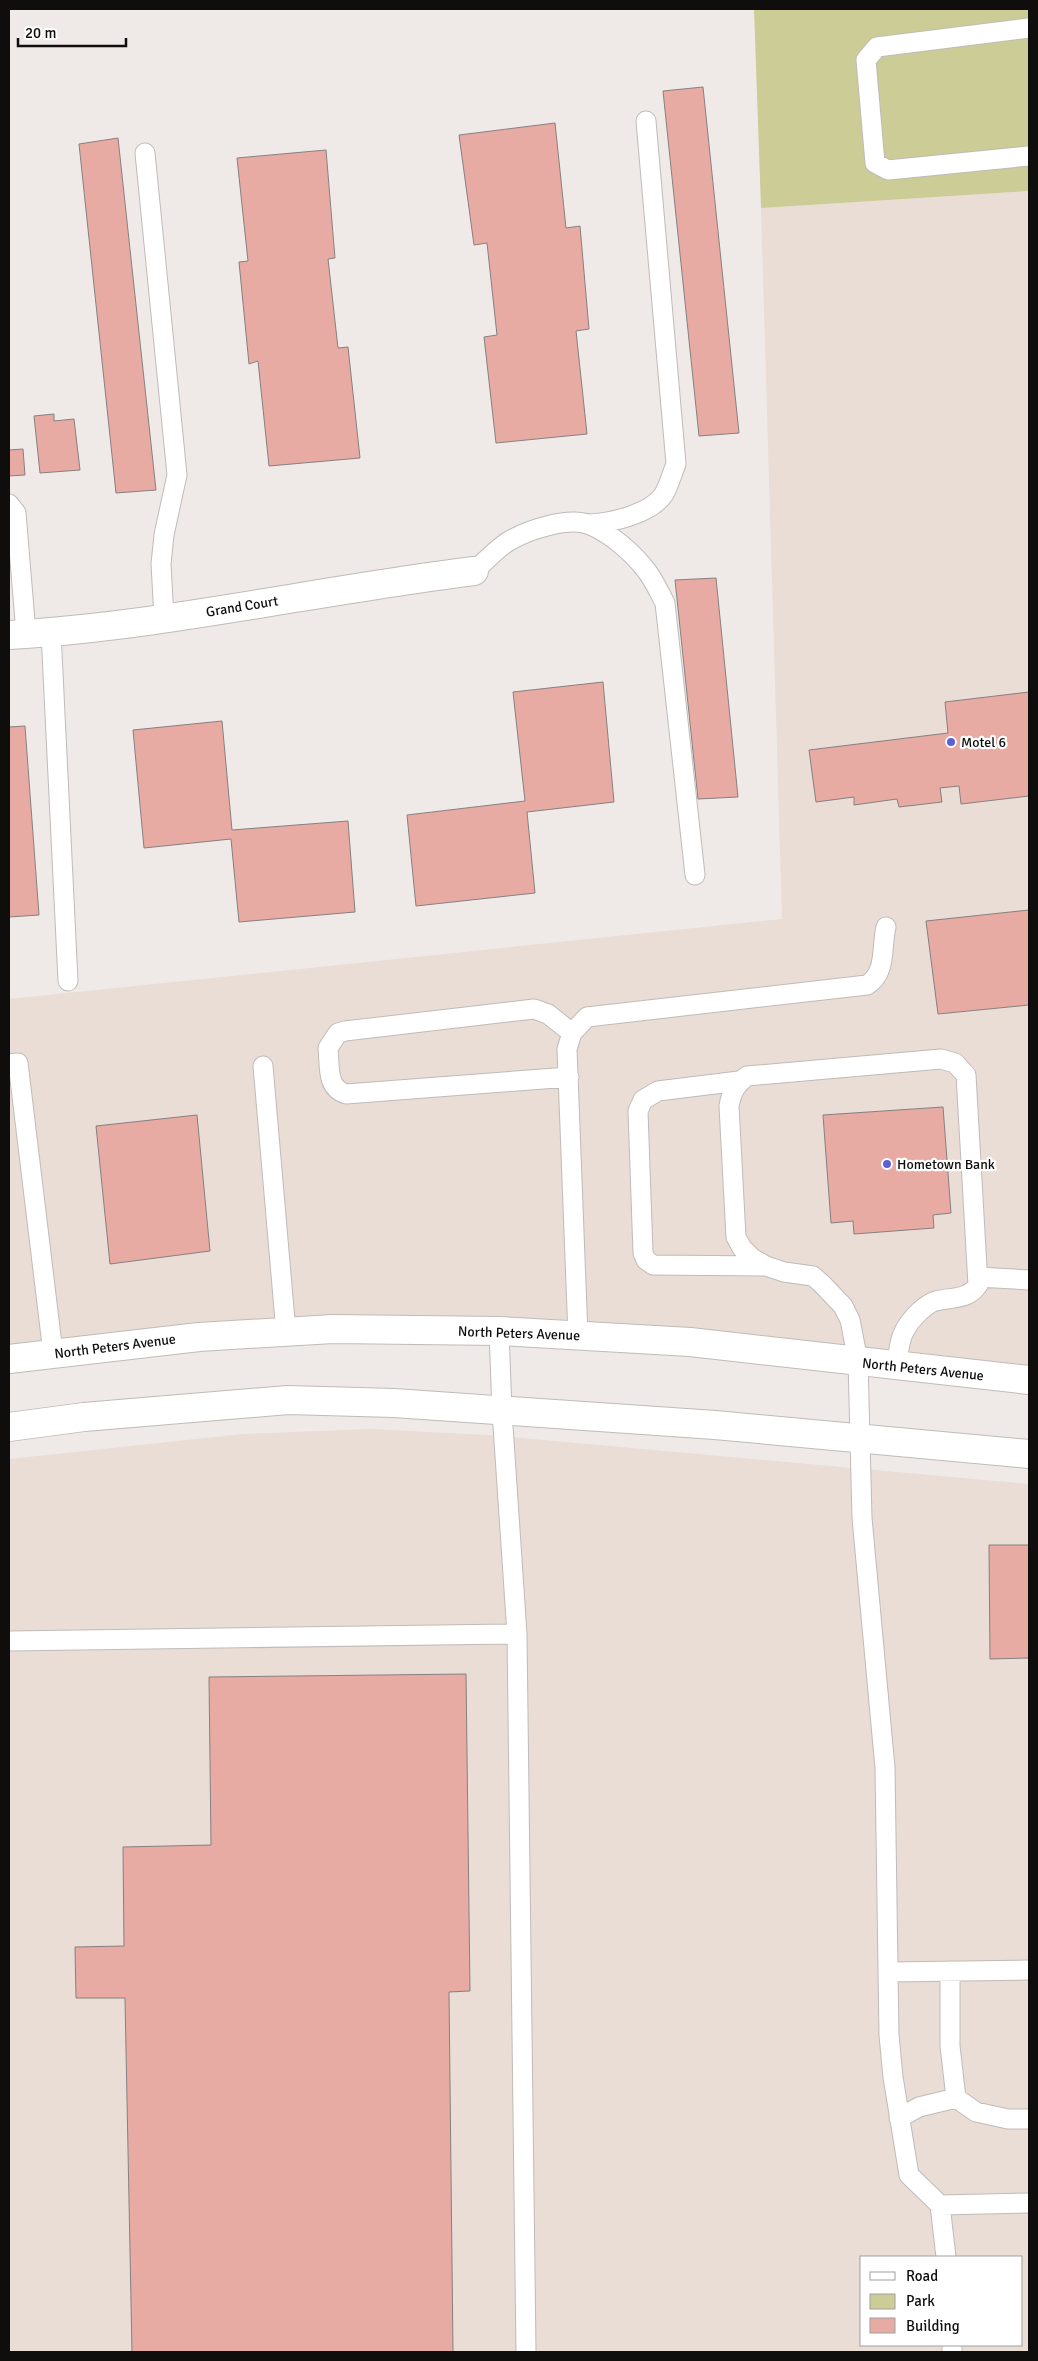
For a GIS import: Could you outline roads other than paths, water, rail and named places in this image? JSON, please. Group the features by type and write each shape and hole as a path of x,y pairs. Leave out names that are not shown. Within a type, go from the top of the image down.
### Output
{"main road":[{"name":"Grand Court","path":"29,633 164,618 413,578 474,571"},
{"name":"North Peters Avenue","path":"9,1358 199,1336 333,1330 499,1331 690,1342 1029,1380"},
{"path":"9,1427 84,1417 288,1400 394,1403 714,1425 1029,1454"}],"lane":[{"path":"1029,28 877,47 866,60 875,163 888,170 1029,156"},
{"path":"474,571 500,548 531,531 565,524 589,524 623,518 655,502 664,494 676,464 646,121"},
{"path":"145,154 177,475 164,535 162,554 164,618"},
{"path":"13,508 68,981"},
{"path":"589,524 612,539 639,562 647,571 665,603 695,875"},
{"path":"578,1336 568,1049 572,1033 587,1017 866,985 872,982 879,972 886,927"},
{"path":"569,1077 346,1094 339,1092 331,1082 328,1048 338,1033 345,1031 534,1009 548,1014 572,1033"},
{"path":"896,1366 902,1333 909,1322 934,1301 964,1296 974,1291 978,1285 966,1075 962,1068 955,1063 941,1059 747,1076 739,1082 731,1095 729,1106 736,1238 742,1248 752,1258 766,1266 784,1272 813,1276 844,1306 850,1320 858,1362 862,1518 885,1768 889,2034 909,2175 940,2205 946,2256"},
{"path":"9,1064 18,1063 53,1353"},
{"path":"263,1066 286,1332"},
{"path":"739,1082 658,1091 642,1100 638,1111 643,1252 646,1260 653,1265 766,1266"},
{"path":"978,1278 1029,1280"},
{"path":"499,1331 502,1411 517,1634 526,2352"},
{"path":"9,1641 517,1634"},
{"path":"888,1972 1029,1970"},
{"path":"950,1971 950,2046 956,2098 976,2112 1008,2119 1029,2118"},
{"path":"900,2118 919,2107 956,2098"},
{"path":"940,2205 1029,2203"}],"place":[{"name":"Motel 6","path":"951,742"},
{"name":"Hometown Bank","path":"887,1164"}]}
